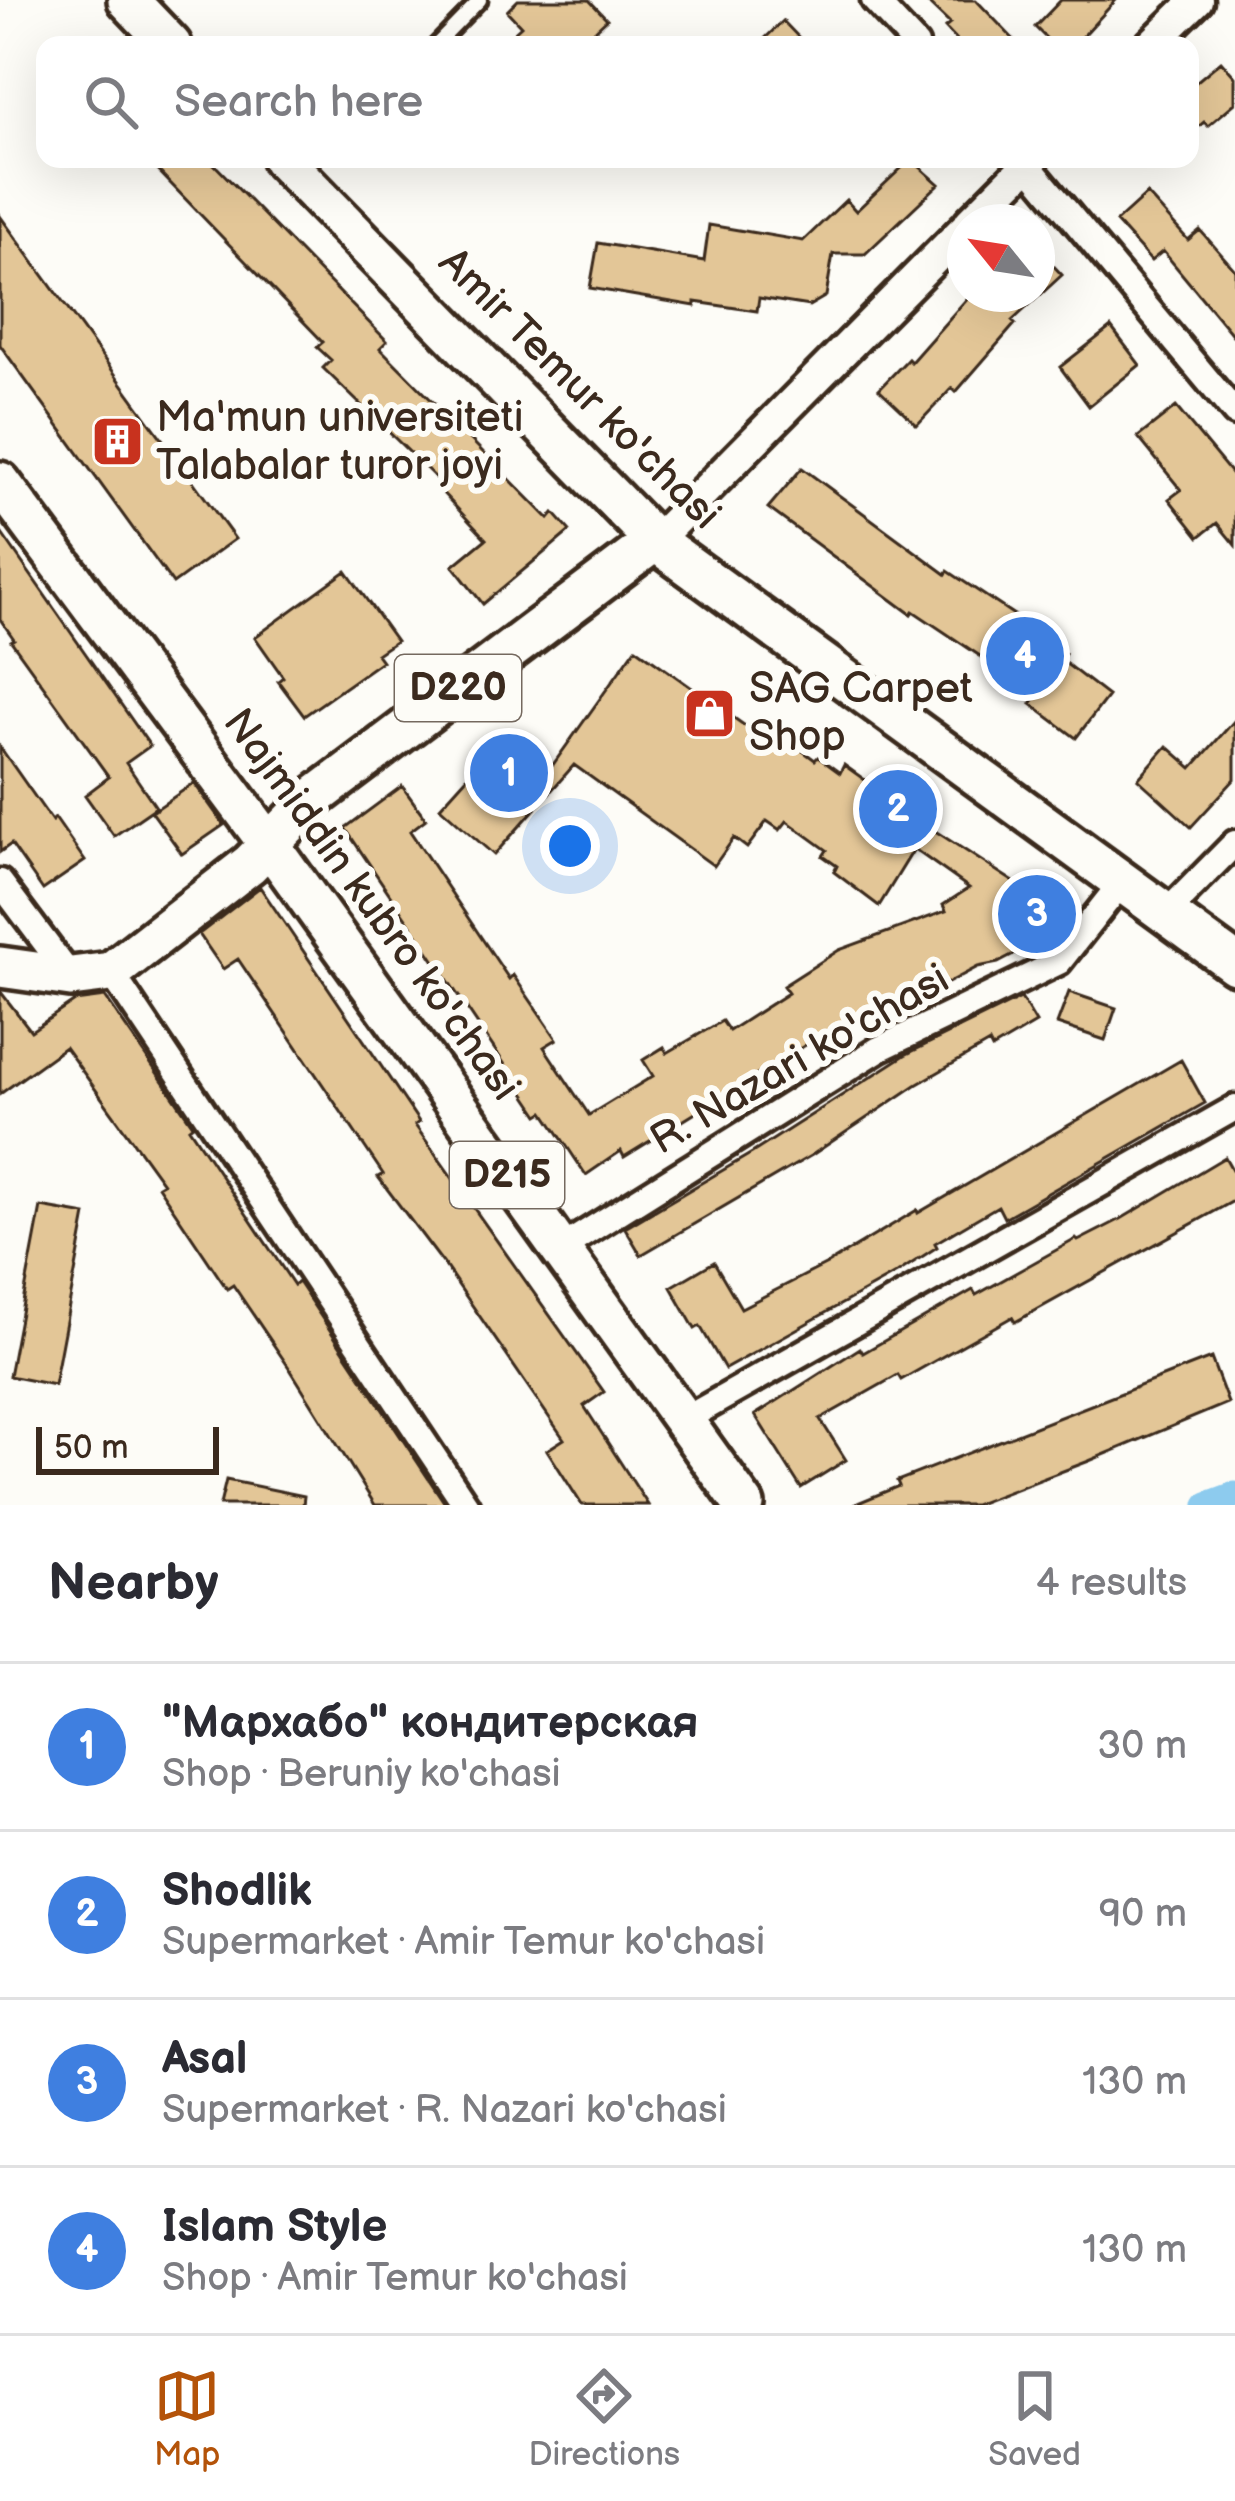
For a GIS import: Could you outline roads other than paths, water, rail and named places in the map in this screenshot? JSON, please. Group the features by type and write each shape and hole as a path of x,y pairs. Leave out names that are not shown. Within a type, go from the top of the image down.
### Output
{"main road":[{"path":"128,0 162,36"},
{"name":"Amir Temur ko'chasi","path":"299,170 655,542 1235,964"},
{"name":"Najmiddin kubro ko'chasi","path":"0,482 269,844 744,1505"},
{"name":"D220","path":"111,972 250,864 315,797 655,542"},
{"path":"0,967 71,976 111,972"}],"street":[{"path":"874,0 908,36"},
{"path":"1160,36 1197,0"},
{"path":"988,204 1021,168"},
{"path":"1034,168 1235,413"},
{"path":"655,542 947,246"},
{"path":"1166,914 1235,843"},
{"path":"0,882 71,976"},
{"name":"R. Nazari ko'chasi","path":"560,1249 879,1049 1059,962 1122,882"},
{"path":"111,972 466,1505"},
{"path":"682,1421 1235,1108"}],"lane":[{"path":"445,36 481,0"}],"waterway":[{"path":"1208,1505 1235,1495"}],"place":[{"name":"Ma'mun universiteti Talabalar turor joyi","path":"117,442"},
{"name":"Islam Style","path":"1025,656"},
{"name":"SAG Carpet Shop","path":"710,713"},
{"name":"\"Мархабо\" кондитерская","path":"509,773"},
{"name":"Shodlik","path":"898,809"},
{"name":"Asal","path":"1037,914"}]}
